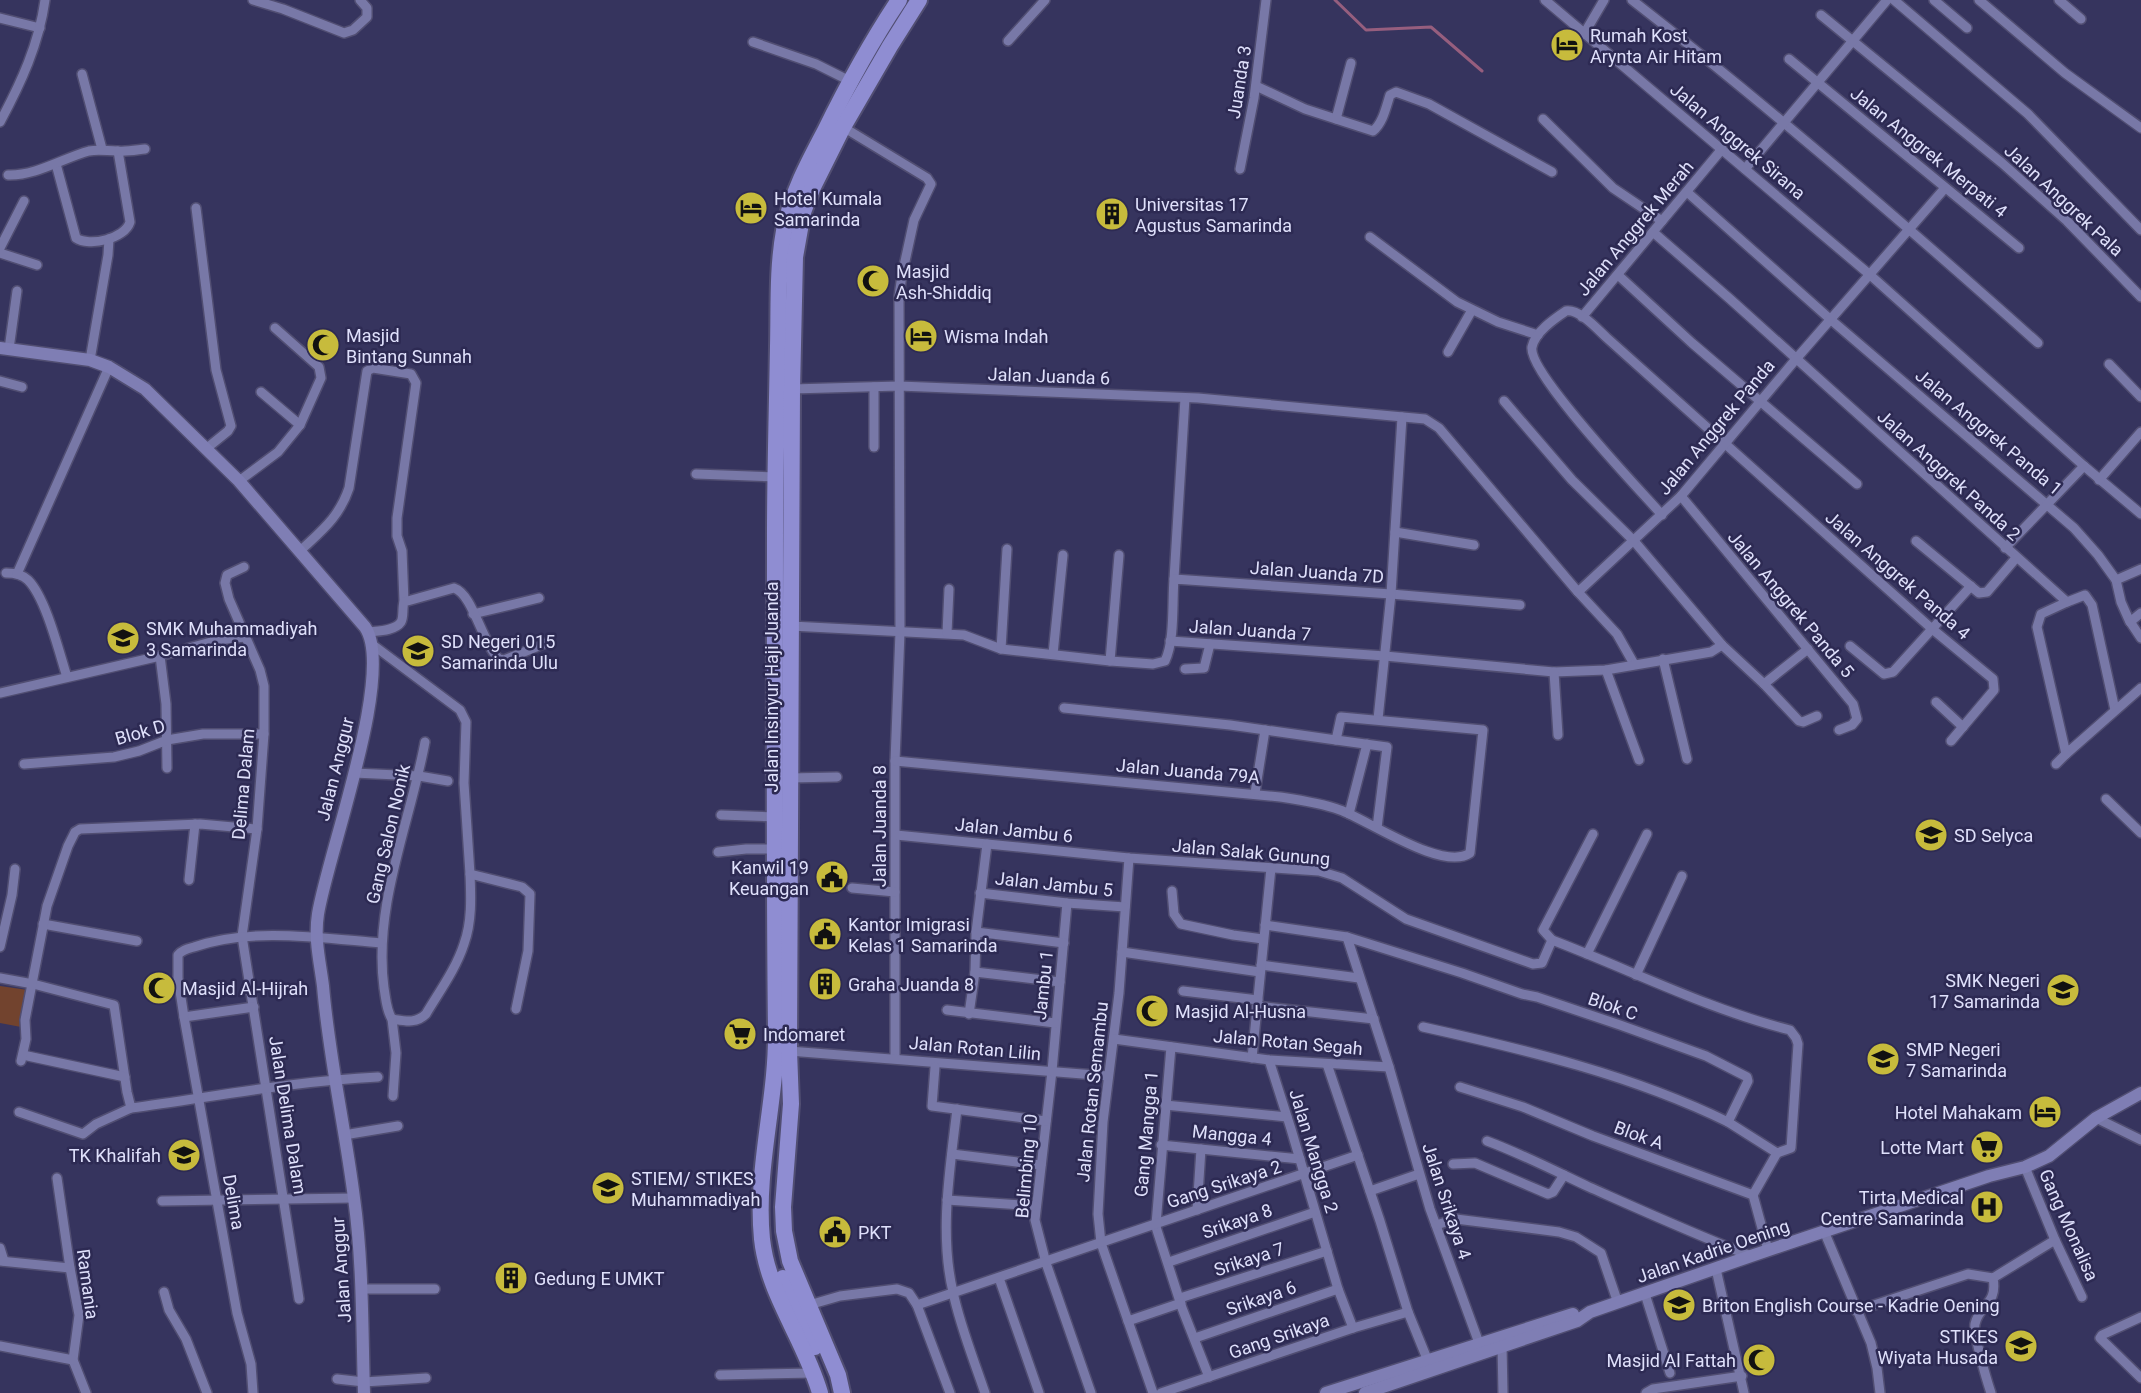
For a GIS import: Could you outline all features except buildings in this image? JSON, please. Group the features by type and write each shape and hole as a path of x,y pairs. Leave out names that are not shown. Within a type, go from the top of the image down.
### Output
{"highway":[{"name":"Jalan Insinyur Haji Juanda","path":"842,1393 838,1375 790,1261 784,1231 783,1206 791,1104 785,1056 775,849 790,778 795,256 803,212 812,189 843,127 899,0"},
{"name":"Jalan Insinyur Haji Juanda","path":"820,1393 772,1280 762,1242 763,1181 785,1056 775,477 780,283 784,231 805,171 850,81 919,0"},
{"path":"785,1056 773,1204 775,1254 789,1292 825,1370 832,1393"}],"street":[{"path":"0,122 21,82 40,28 45,0"},
{"path":"253,0 344,33 350,32 367,17 367,9 360,0"},
{"path":"1008,41 1045,0"},
{"name":"Juanda 3","path":"1240,169 1256,86 1266,0"},
{"name":"Jalan Anggrek Sirana","path":"1545,0 1869,274"},
{"path":"1584,34 1604,0"},
{"path":"1632,0 1700,53 1910,229 2038,343"},
{"path":"1745,169 1887,0"},
{"path":"1894,0 2028,114 2141,230"},
{"path":"1934,0 1967,28"},
{"path":"1979,0 2065,73 2141,128"},
{"path":"2059,0 2081,19"},
{"name":"Jalan Anggrek Pala","path":"1821,15 1962,129 2052,207 2141,297"},
{"path":"0,18 40,28"},
{"path":"753,42 816,64 850,81"},
{"name":"Jalan Anggrek Merpati 4","path":"1789,59 2019,248"},
{"path":"1336,119 1351,63"},
{"path":"82,74 102,149"},
{"path":"1256,86 1305,109 1373,131 1380,122 1390,95 1396,92 1429,104 1552,172"},
{"path":"1543,119 1613,188 1662,221"},
{"path":"843,127 927,178 931,183 914,220 899,296 900,632"},
{"path":"8,175 56,164 79,154 102,149 118,152 145,149"},
{"name":"Jalan Anggrek Merah","path":"1538,335 1565,312 1571,311 1582,317 1722,149"},
{"path":"56,164 76,238 83,241 110,239 127,230 130,222 118,152"},
{"name":"Jalan Anggrek Panda","path":"1578,592 1681,496 1830,319 1945,188"},
{"name":"Jalan Anggrek Panda 1","path":"1687,192 1830,319 2049,504 2098,555 2116,580"},
{"path":"0,248 24,201"},
{"path":"196,207 216,370 230,423 228,431 207,448"},
{"name":"Jalan Anggrek Panda 2","path":"1653,232 2067,603"},
{"path":"1370,237 1457,302 1498,322 1538,335 1531,349 1534,360 1544,377 1573,414 1662,515"},
{"path":"90,360 110,239"},
{"path":"0,253 37,265"},
{"name":"Jalan Anggrek Panda 1","path":"1869,274 2099,480 2141,514"},
{"path":"1618,275 1857,484"},
{"path":"4,348 17,291"},
{"path":"1448,352 1472,310"},
{"name":"Jalan Anggrek Panda 4","path":"1582,317 1931,628 1993,679 1994,690 1951,741"},
{"path":"239,481 278,452 300,425 321,378 321,370 275,328"},
{"name":"Jalan Anggur","path":"4,348 90,360 109,367 145,389 239,481 369,632 373,645 370,698 354,773 318,912 315,938 334,1079 354,1197 363,1289 364,1387"},
{"path":"2109,364 2141,397"},
{"path":"17,574 109,367"},
{"path":"299,552 329,525 345,502 367,371 373,368 411,374 416,383 396,531 402,551 404,602 402,618 399,624 369,632"},
{"path":"0,381 22,387"},
{"name":"Jalan Juanda 6","path":"792,389 899,386 1198,398 1425,419 1439,428 1578,592"},
{"path":"874,387 874,447"},
{"path":"261,392 300,425"},
{"path":"1170,641 1185,398"},
{"path":"1504,402 1572,480 1634,542 1722,645 1799,721 1803,722 1817,716"},
{"path":"1336,740 1341,717 1378,719 1391,594 1402,417"},
{"path":"2099,480 2141,432"},
{"path":"2005,548 2084,466"},
{"path":"696,474 775,477"},
{"name":"Jalan Anggrek Panda 5","path":"1681,496 1853,704 1857,718 1852,725 1839,730"},
{"path":"1395,532 1474,545"},
{"path":"1916,541 1979,592 1987,592 2016,558"},
{"path":"1001,649 1007,549"},
{"path":"1053,654 1063,555"},
{"path":"1110,661 1119,555"},
{"name":"Delima Dalam","path":"242,936 257,829 264,734 263,680 231,607 225,583 227,575 244,567"},
{"path":"2141,569 2116,580 2121,602 2130,622 2141,638"},
{"path":"6,573 17,574 29,581 38,597 67,677"},
{"name":"Jalan Juanda 7D","path":"1174,579 1520,605"},
{"path":"1850,646 1884,674 1893,672 1971,586"},
{"path":"404,602 457,589 462,593 483,636 498,659 504,660 546,643"},
{"path":"947,633 949,589"},
{"path":"1578,592 1620,638 1634,664"},
{"path":"2066,754 2037,627 2041,614 2085,595 2092,605 2115,710"},
{"path":"473,614 539,597"},
{"path":"2130,622 2141,613"},
{"name":"Jalan Juanda 7","path":"791,626 947,633 968,636 1001,649 1153,664 1162,663 1167,659 1170,641 1385,656 1554,672 1606,670 1711,652 1722,645"},
{"name":"Jalan Juanda 8","path":"895,1058 895,761 900,632"},
{"path":"0,693 160,656 218,640 245,637"},
{"path":"1185,669 1204,668 1210,644"},
{"path":"373,645 460,710 464,715 466,729 464,783 471,895 467,933 455,965 424,1017 414,1022 392,1019"},
{"path":"1764,684 1808,649"},
{"path":"160,656 166,704 167,768"},
{"path":"1663,659 1687,759"},
{"path":"1606,670 1639,760"},
{"path":"1554,672 1558,735"},
{"path":"2056,764 2141,688"},
{"path":"1936,702 1963,727"},
{"path":"1064,708 1265,730 1387,747 1377,828"},
{"name":"Jalan Juanda 79A","path":"895,761 1255,794 1310,802 1349,814 1418,849 1461,857 1470,853 1483,730 1378,719"},
{"path":"1255,794 1265,730"},
{"name":"Blok D","path":"24,764 114,757 140,752 167,740 203,734 264,734"},
{"name":"Gang Salon Nonik","path":"393,1096 396,1053 392,1019 387,1009 381,967 381,943 398,847 419,776 425,742"},
{"path":"1349,814 1368,744"},
{"path":"354,773 419,776 448,781"},
{"path":"790,778 837,777"},
{"path":"2106,799 2141,833"},
{"path":"721,815 780,822"},
{"path":"124,1077 22,1058 27,1028 26,1020 51,891 68,846 78,829 195,824 257,829"},
{"path":"189,880 195,824"},
{"path":"1593,834 1543,930 1552,940 1707,1005 1794,1033 1798,1044 1791,1148 1778,1153 1753,1195 1768,1250"},
{"path":"1587,954 1647,834"},
{"name":"Jalan Jambu 6","path":"896,835 1129,858"},
{"path":"969,1014 975,972 980,893 987,844"},
{"path":"718,852 775,849"},
{"name":"Jalan Salak Gunung","path":"1129,858 1330,873 1342,878 1406,919 1533,964 1542,963 1552,940"},
{"name":"Jalan Rotan Semambu","path":"1129,858 1114,1039 1108,1076 1098,1214 1101,1243 1153,1393"},
{"path":"1252,1058 1271,868"},
{"path":"0,947 12,895 15,869"},
{"path":"470,874 522,887 528,891 531,899 528,951 516,1009"},
{"path":"1636,975 1682,876"},
{"path":"852,888 895,892"},
{"path":"1172,891 1174,914 1181,924 1263,939"},
{"name":"Jalan Jambu 5","path":"980,893 1125,907"},
{"name":"Jambu 1","path":"1052,1071 1067,903"},
{"path":"44,924 137,941"},
{"path":"1265,925 1347,938"},
{"path":"976,932 1064,943"},
{"path":"242,936 381,943"},
{"name":"Delima","path":"242,936 210,941 180,952 178,978 237,1313 251,1364 253,1393"},
{"name":"Jalan Delima Dalam","path":"242,936 299,1299"},
{"name":"Jalan Srikaya 4","path":"1347,938 1389,1067 1419,1174 1479,1343"},
{"name":"Blok C","path":"1347,938 1620,1025 1706,1056 1744,1074 1748,1081 1728,1122"},
{"path":"1122,952 1359,978"},
{"path":"975,972 1060,982"},
{"path":"0,978 114,1005 124,1077 131,1108"},
{"path":"1183,991 1374,1020"},
{"path":"184,1017 254,1007"},
{"path":"948,1010 1055,1023"},
{"path":"1423,1027 1508,1046 1621,1078 1673,1096 1728,1122 1778,1153"},
{"name":"Jalan Rotan Segah","path":"1114,1039 1269,1060 1389,1067"},
{"name":"Gang Mangga 1","path":"1155,1224 1171,1047"},
{"path":"785,1056 895,1058"},
{"name":"Jalan Rotan Lilin","path":"895,1058 1108,1076"},
{"name":"Jalan Mangga 2","path":"1269,1060 1338,1289 1353,1328"},
{"path":"1327,1065 1408,1312 1430,1365"},
{"path":"935,1067 931,1106 1046,1121"},
{"name":"Belimbing 10","path":"1052,1071 1036,1206 1038,1234 1091,1393"},
{"path":"19,1112 83,1134 96,1124 131,1108 267,1087 334,1079 378,1077"},
{"name":"Blok A","path":"1460,1087 1523,1107 1593,1136 1753,1195"},
{"name":"Jalan Kadrie Oening","path":"1365,1393 1479,1343 1575,1313 1590,1312 1618,1303 1824,1231 1989,1176 2025,1167 2049,1156 2096,1119 2141,1093"},
{"path":"1165,1105 1287,1117"},
{"path":"957,1109 947,1200 947,1253 953,1294 985,1393"},
{"path":"2096,1119 2141,1140"},
{"path":"344,1135 398,1126"},
{"path":"1487,1141 1519,1153 1716,1243 1751,1256"},
{"name":"Mangga 4","path":"1161,1145 1300,1159"},
{"path":"1197,1210 1201,1149"},
{"path":"952,1154 1041,1165"},
{"name":"Gang Srikaya 2","path":"917,1305 1305,1175 1358,1155"},
{"path":"1453,1164 1475,1163 1548,1194 1553,1192 1564,1175"},
{"name":"Gang Monalisa","path":"2025,1167 2055,1240 2082,1297"},
{"path":"1370,1191 1419,1174"},
{"name":"Ramania","path":"57,1178 79,1315 73,1360 86,1393"},
{"path":"162,1201 354,1197"},
{"path":"947,1200 1036,1206"},
{"name":"Srikaya 8","path":"1169,1262 1315,1212"},
{"path":"1436,1225 1456,1219 1559,1232 1576,1237 1601,1253 1618,1303"},
{"path":"1155,1224 1209,1377"},
{"path":"1824,1231 1870,1343 1878,1368 1880,1393"},
{"path":"1856,1311 1968,1274 1993,1278 2055,1240"},
{"path":"0,1248 2,1261 70,1268"},
{"name":"Srikaya 7","path":"1128,1321 1327,1251"},
{"path":"1716,1269 1744,1393"},
{"path":"999,1278 1039,1393"},
{"path":"1991,1393 1974,1325 1979,1314 1989,1305 1992,1298 1993,1278"},
{"path":"363,1289 435,1289"},
{"path":"808,1305 840,1296 897,1289 909,1293 917,1305 950,1393"},
{"name":"Srikaya 6","path":"1195,1338 1338,1289"},
{"path":"164,1292 169,1310 186,1339 207,1393"},
{"path":"1645,1294 1670,1373"},
{"name":"Gang Srikaya","path":"1161,1393 1353,1328 1408,1312"},
{"name":"Jalan Kadrie Oening","path":"1326,1393 1502,1346 1577,1321 1590,1312"},
{"path":"2141,1317 2100,1337 2141,1378"},
{"path":"0,1346 73,1360"},
{"path":"1502,1346 1503,1393"},
{"path":"720,1375 813,1373"},
{"path":"1646,1393 1653,1389 1742,1376"},
{"path":"337,1379 364,1387 426,1378"}],"shaded area":[{"path":"0,986 28,990 21,1027 0,1023"}],"waterway":[{"path":"1335,0 1366,30 1431,27 1482,71"}],"place":[{"name":"Rumah Kost Arynta Air Hitam","path":"1567,45"},
{"name":"Hotel Kumala Samarinda","path":"751,208"},
{"name":"Universitas 17 Agustus Samarinda","path":"1112,214"},
{"name":"Masjid Ash-Shiddiq","path":"873,281"},
{"name":"Wisma Indah","path":"921,336"},
{"name":"Masjid Bintang Sunnah","path":"323,345"},
{"name":"SMK Muhammadiyah 3 Samarinda","path":"123,638"},
{"name":"SD Negeri 015 Samarinda Ulu","path":"418,651"},
{"name":"SD Selyca","path":"1931,835"},
{"name":"Kanwil 19 Keuangan","path":"832,877"},
{"name":"Kantor Imigrasi Kelas 1 Samarinda","path":"825,934"},
{"name":"Graha Juanda 8","path":"825,984"},
{"name":"Masjid Al-Hijrah","path":"159,988"},
{"name":"SMK Negeri 17 Samarinda","path":"2063,990"},
{"name":"Masjid Al-Husna","path":"1152,1011"},
{"name":"Indomaret","path":"740,1034"},
{"name":"SMP Negeri 7 Samarinda","path":"1883,1059"},
{"name":"Hotel Mahakam","path":"2045,1112"},
{"name":"Lotte Mart","path":"1987,1147"},
{"name":"TK Khalifah","path":"184,1155"},
{"name":"STIEM/ STIKES Muhammadiyah","path":"608,1188"},
{"name":"Tirta Medical Centre Samarinda","path":"1987,1207"},
{"name":"PKT","path":"835,1232"},
{"name":"Gedung E UMKT","path":"511,1278"},
{"name":"Briton English Course - Kadrie Oening","path":"1679,1305"},
{"name":"STIKES Wiyata Husada","path":"2021,1346"},
{"name":"Masjid Al Fattah","path":"1759,1360"}]}
